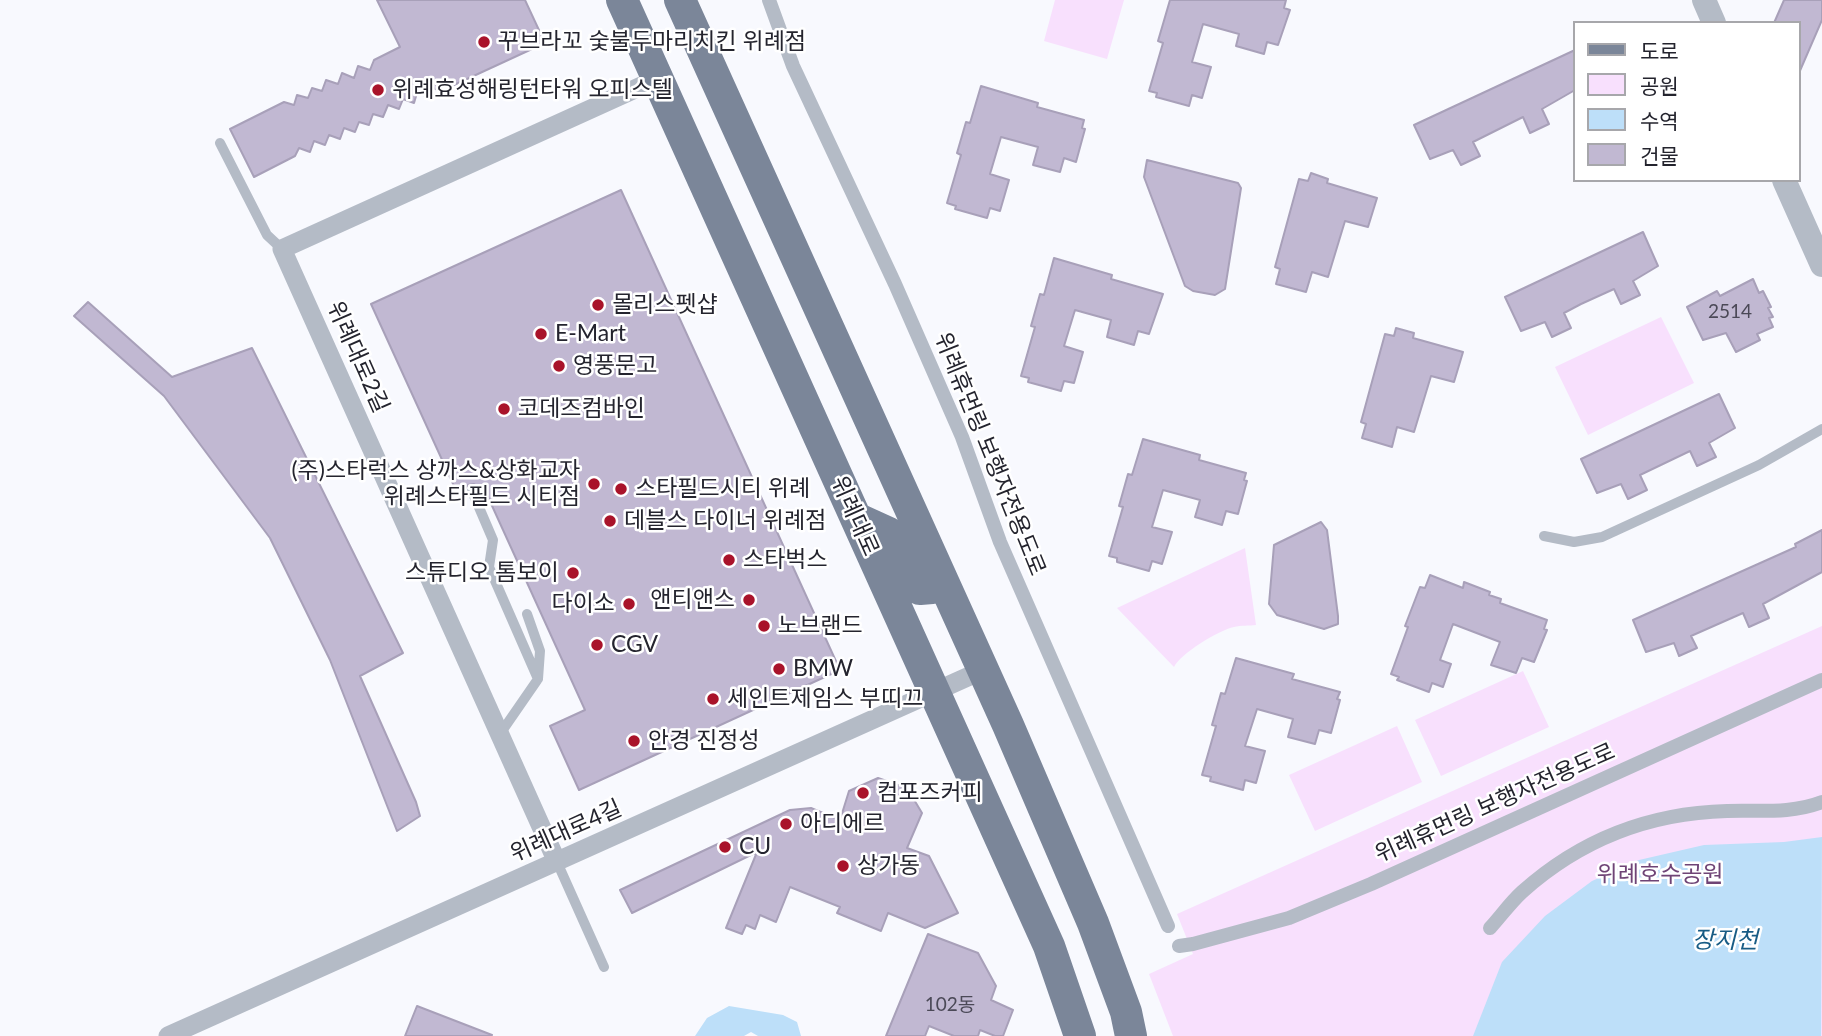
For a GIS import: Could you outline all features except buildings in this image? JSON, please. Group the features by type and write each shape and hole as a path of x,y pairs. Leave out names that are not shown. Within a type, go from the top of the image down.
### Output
{"main road":[{"name":"위례대로","path":"622,0 1049,946 1080,1036"},
{"path":"680,0 983,670 1093,923 1126,1012 1131,1036"},
{"path":"856,518 889,533 920,589 932,588 941,577"}],"street":[{"name":"위례휴먼링 보행자전용도로","path":"769,0 793,66 951,411 1000,542 1168,926"},
{"path":"1704,0 1713,21"},
{"path":"282,249 657,79"},
{"path":"1785,182 1822,265"},
{"name":"위례대로2길","path":"282,249 557,862"},
{"name":"위례대로4길","path":"168,1036 983,670"},
{"name":"위례휴먼링 보행자전용도로","path":"1179,946 1289,918 1348,894 1822,680"},
{"path":"1490,928 1520,894 1557,864 1619,830 1663,817 1727,811 1782,812 1822,802"}],"lane":[{"path":"220,143 267,235 282,249"},
{"path":"1544,536 1574,542 1602,537 1759,465 1822,429"},
{"path":"472,491 492,541 489,567 538,679"},
{"path":"500,734 538,679 540,651 527,614"},
{"path":"557,862 604,967"}],"green space":[{"path":"1055,0 1124,0 1107,59 1044,41"},
{"path":"1661,317 1694,383 1588,435 1555,367"},
{"path":"1245,548 1256,625 1237,626 1219,633 1192,649 1174,667 1117,608"},
{"name":"위례호수공원","path":"1822,626 1822,1036 1173,1036 1149,974 1193,954 1177,914"},
{"path":"1523,671 1549,727 1441,776 1415,720"},
{"path":"1397,726 1422,782 1315,831 1289,775"}],"water":[{"name":"장지천","path":"1822,837 1821,1036 1473,1036 1502,962 1545,916 1592,881 1639,860 1704,845 1784,842"},
{"path":"729,1006 783,1015 797,1022 801,1036 758,1036 751,1032 744,1036 695,1036 707,1018"}],"place":[{"name":"꾸브라꼬 숯불두마리치킨 위례점","path":"484,42"},
{"name":"위례효성해링턴타워 오피스텔","path":"378,90"},
{"name":"몰리스펫샵","path":"598,305"},
{"name":"E-Mart","path":"541,334"},
{"name":"영풍문고","path":"559,366"},
{"name":"코데즈컴바인","path":"504,409"},
{"name":"(주)스타럭스 상까스&상화교자 위례스타필드 시티점","path":"594,484"},
{"name":"스타필드시티 위례","path":"621,489"},
{"name":"데블스 다이너 위례점","path":"610,521"},
{"name":"스타벅스","path":"729,560"},
{"name":"스튜디오 톰보이","path":"573,573"},
{"name":"앤티앤스","path":"749,600"},
{"name":"다이소","path":"629,604"},
{"name":"노브랜드","path":"764,626"},
{"name":"CGV","path":"597,645"},
{"name":"BMW","path":"779,669"},
{"name":"세인트제임스 부띠끄","path":"713,699"},
{"name":"안경 진정성","path":"634,741"},
{"name":"컴포즈커피","path":"863,793"},
{"name":"아디에르","path":"786,824"},
{"name":"CU","path":"725,847"},
{"name":"상가동","path":"843,866"}]}
